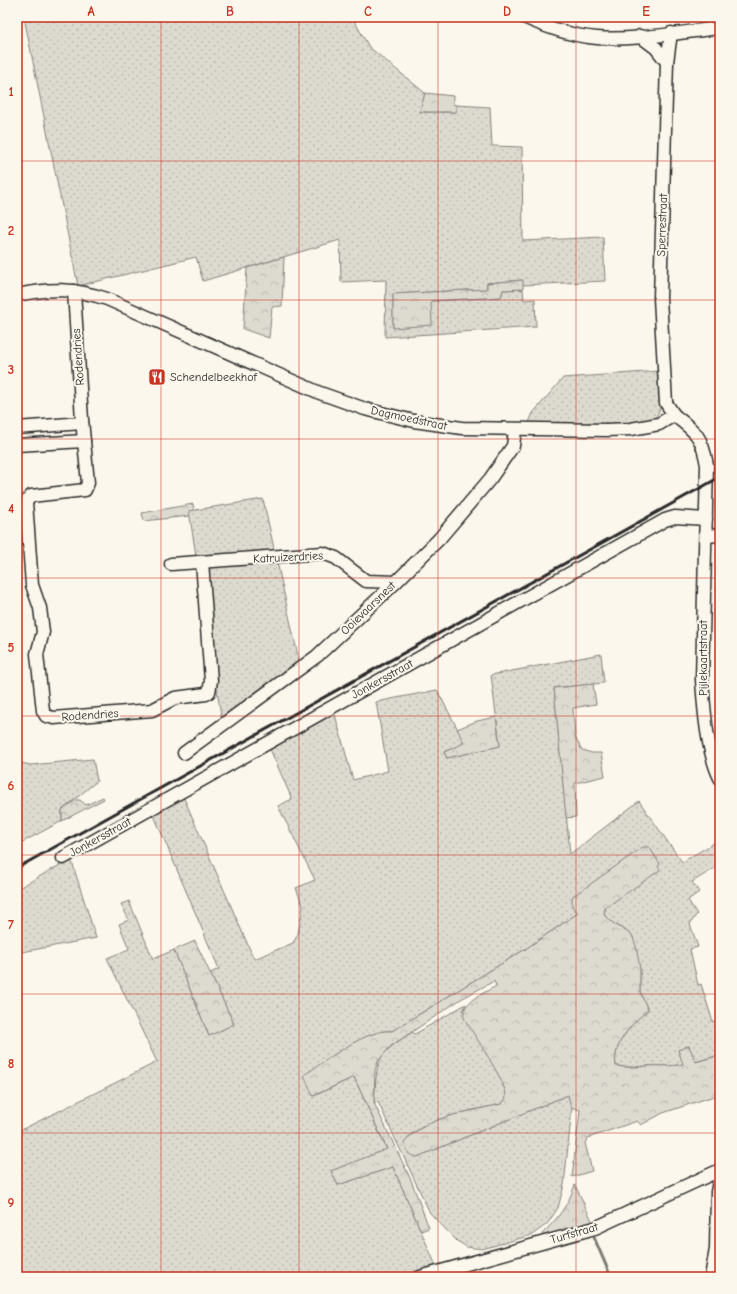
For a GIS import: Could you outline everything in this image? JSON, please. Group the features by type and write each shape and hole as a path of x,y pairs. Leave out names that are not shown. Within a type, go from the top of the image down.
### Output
{"street":[{"path":"524,17 565,32 597,38 640,36 720,28"},
{"name":"Sperrestraat","path":"671,33 668,62 660,298 666,403 674,415"},
{"path":"640,36 656,48 668,62"},
{"name":"Dagmoedstraat","path":"17,295 38,291 63,289 85,292 107,299 320,393 365,409 437,425 462,428 515,430 631,429 659,424 674,415"},
{"name":"Rodendries","path":"74,291 82,423 88,483 85,490 31,496 26,502 32,585 42,617 43,632 37,654 43,711 46,716 54,718 152,710 175,698 206,694 209,692 211,681 202,562"},
{"path":"674,415 695,431 702,443 707,465 706,536 720,535"},
{"path":"17,428 82,423"},
{"name":"Ooievaarsnest","path":"184,753 316,656 396,582 439,539 482,488 513,446 515,430"},
{"path":"17,446 84,441"},
{"name":"Jonkersstraat","path":"63,858 665,520 675,517 706,519"},
{"name":"Pijlekaartstraat","path":"706,536 702,680 704,707 714,766 720,778"},
{"name":"Katruizerdries","path":"171,564 323,553 336,558 366,581 396,582"},
{"name":"Turfstraat","path":"420,1277 595,1228 720,1170"},
{"path":"711,1277 716,1249 717,1192 720,1176"}],"green space":[{"path":"24,17 352,17 369,47 425,93 420,112 456,112 456,105 490,107 492,146 522,147 523,241 603,237 605,281 523,285 522,280 487,283 487,289 393,294 393,328 431,301 501,297 503,290 523,289 524,300 535,299 536,327 385,337 386,280 341,282 340,240 203,281 196,257 78,286"},
{"path":"425,93 453,96 453,104 456,105 456,112 420,112"},
{"path":"284,257 282,306 272,307 269,338 243,329 247,268"},
{"path":"523,280 523,289 503,290 501,297 431,301 432,325 393,328 393,294 487,289 487,283"},
{"path":"659,371 660,409 653,419 647,422 641,424 527,427 533,413 563,378"},
{"path":"263,499 300,665 222,722 189,511"},
{"path":"193,504 194,510 189,511 189,516 144,521 142,513"},
{"path":"601,654 604,683 554,688 570,854 639,801 682,862 714,843 720,852 720,865 692,882 699,892 688,900 697,914 690,924 698,947 690,949 698,985 701,984 713,1022 720,1020 720,1055 695,1062 689,1046 678,1050 684,1064 632,1067 616,1066 617,1050 624,1035 648,1010 640,992 640,969 625,930 613,923 604,915 605,908 620,897 578,913 527,948 392,1031 382,1031 359,1040 305,1075 314,1096 354,1077 387,1150 331,1171 338,1185 393,1167 437,1268 408,1277 17,1277 17,1132 157,1062 107,958 129,949 119,924 129,920 121,904 129,901 153,959 174,950 209,1036 234,1024 210,973 219,969 153,813 183,796 254,959 293,943 298,934 303,906 296,888 315,880 278,806 292,799 270,749 334,711 353,780 388,771 376,702 437,690 465,743 444,752 447,758 500,746 491,675"},
{"path":"593,684 596,704 573,708 575,737 582,750 592,753 601,753 605,776 575,783 576,817 566,818 554,688"},
{"path":"496,717 500,746 447,758 444,752 464,743 457,729 477,721"},
{"path":"93,759 97,781 62,810 62,821 17,845 17,762 30,765"},
{"path":"103,797 104,799 62,821 62,810 76,800 80,800 86,805"},
{"path":"643,847 649,847 660,864 658,866 660,870 605,908 604,915 613,923 632,935 636,946 640,969 640,992 648,1010 636,1021 620,1042 617,1050 616,1066 632,1067 683,1064 678,1050 689,1046 696,1062 720,1055 720,1094 663,1113 641,1125 637,1121 588,1138 585,1143 592,1171 572,1177 580,1110 571,1107 568,1095 417,1157 409,1154 404,1143 413,1134 424,1127 449,1116 501,1104 506,1099 505,1089 501,1080 464,1018 464,1012 469,1003 479,995 496,986 494,981 461,999 391,1046 378,1061 375,1070 374,1103 411,1180 429,1228 421,1231 393,1167 338,1185 331,1171 387,1149 354,1077 313,1096 304,1075 359,1040 382,1031 392,1031 527,948 578,913 572,906 572,897"},
{"path":"71,859 96,938 17,953 17,889"},
{"path":"195,941 234,1024 209,1036 174,950"},
{"path":"466,1004 463,1011 499,1074 506,1094 506,1099 501,1104 440,1119 418,1130 408,1137 417,1157 568,1095 572,1108 564,1185 558,1208 547,1224 532,1235 482,1249 467,1247 457,1241 430,1213 378,1102 374,1103 377,1068 384,1054 412,1032 415,1034"},
{"path":"575,1185 594,1225 543,1238 542,1234 562,1212"}],"waterway":[{"path":"593,1235 611,1277"}],"railway":[{"path":"17,868 720,477"}],"place":[{"name":"Schendelbeekhof","path":"157,377"}]}
